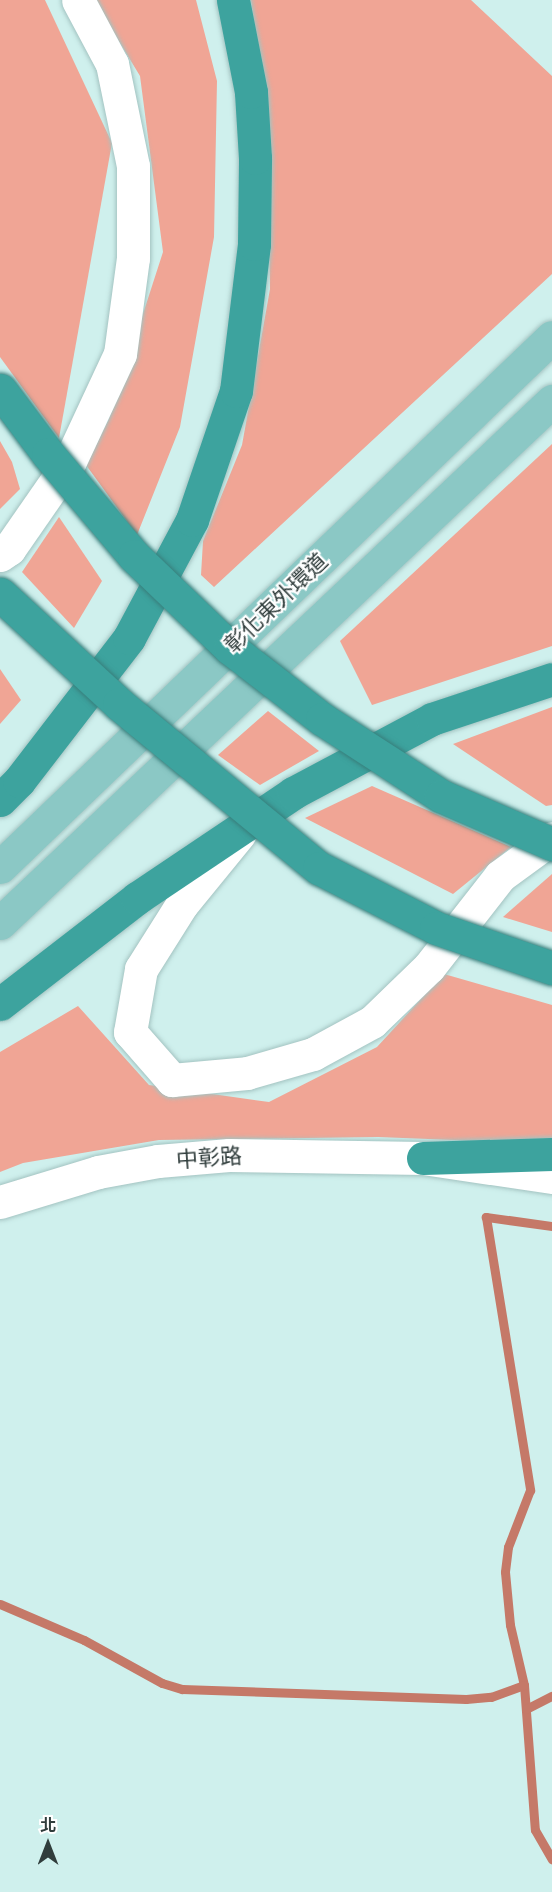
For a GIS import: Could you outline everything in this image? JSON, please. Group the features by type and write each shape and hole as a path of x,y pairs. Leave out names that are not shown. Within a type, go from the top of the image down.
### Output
{"highway":[{"path":"0,800 19,781 129,638 192,520 236,391 254,244 251,92 233,0"},
{"path":"0,390 134,556 230,648 322,719 441,796 552,844"},
{"path":"0,594 128,711 319,868 436,928 552,968"},
{"path":"0,1004 137,898 293,793 432,719 552,679"},
{"path":"423,1158 552,1154"}],"main road":[{"name":"彰化東外環道","path":"0,867 552,337"},
{"name":"彰化東外環道","path":"0,923 552,401"}],"street":[{"path":"0,555 9,549 70,461 120,354 134,258 134,166 112,64 78,0"},
{"path":"246,825 182,904 141,969 130,1032 172,1080 247,1073 313,1054 372,1022 429,967 500,876 552,838"},
{"name":"中彰路","path":"0,1202 98,1172 158,1161 306,1154 423,1158 552,1177"}],"shaded area":[{"path":"0,0 45,0 112,143 59,438 0,357"},
{"path":"94,0 196,0 217,81 214,237 180,427 137,535 86,465 109,419 163,252 140,76"},
{"path":"251,0 471,0 552,76 552,274 214,587 201,575 203,541 242,445 270,289 267,117"},
{"path":"0,441 12,462 20,489 0,509"},
{"path":"552,444 552,646 372,705 340,641"},
{"path":"59,517 102,581 74,628 22,572"},
{"path":"0,669 21,700 0,724"},
{"path":"552,707 552,805 546,806 453,744"},
{"path":"268,711 319,751 260,785 218,755"},
{"path":"372,786 511,847 453,894 305,818"},
{"path":"552,874 552,932 503,917"},
{"path":"444,974 552,1005 552,1144 378,1137 159,1140 23,1163 0,1172 0,1052 78,1006 149,1085 269,1102 377,1047"}],"waterway":[{"path":"552,1226 486,1217 530,1490 508,1547 505,1572 510,1625 524,1685 535,1830 552,1859"},
{"path":"0,1604 84,1640 162,1683 182,1689 466,1699 491,1697 524,1685"},
{"path":"526,1709 552,1696"}]}
